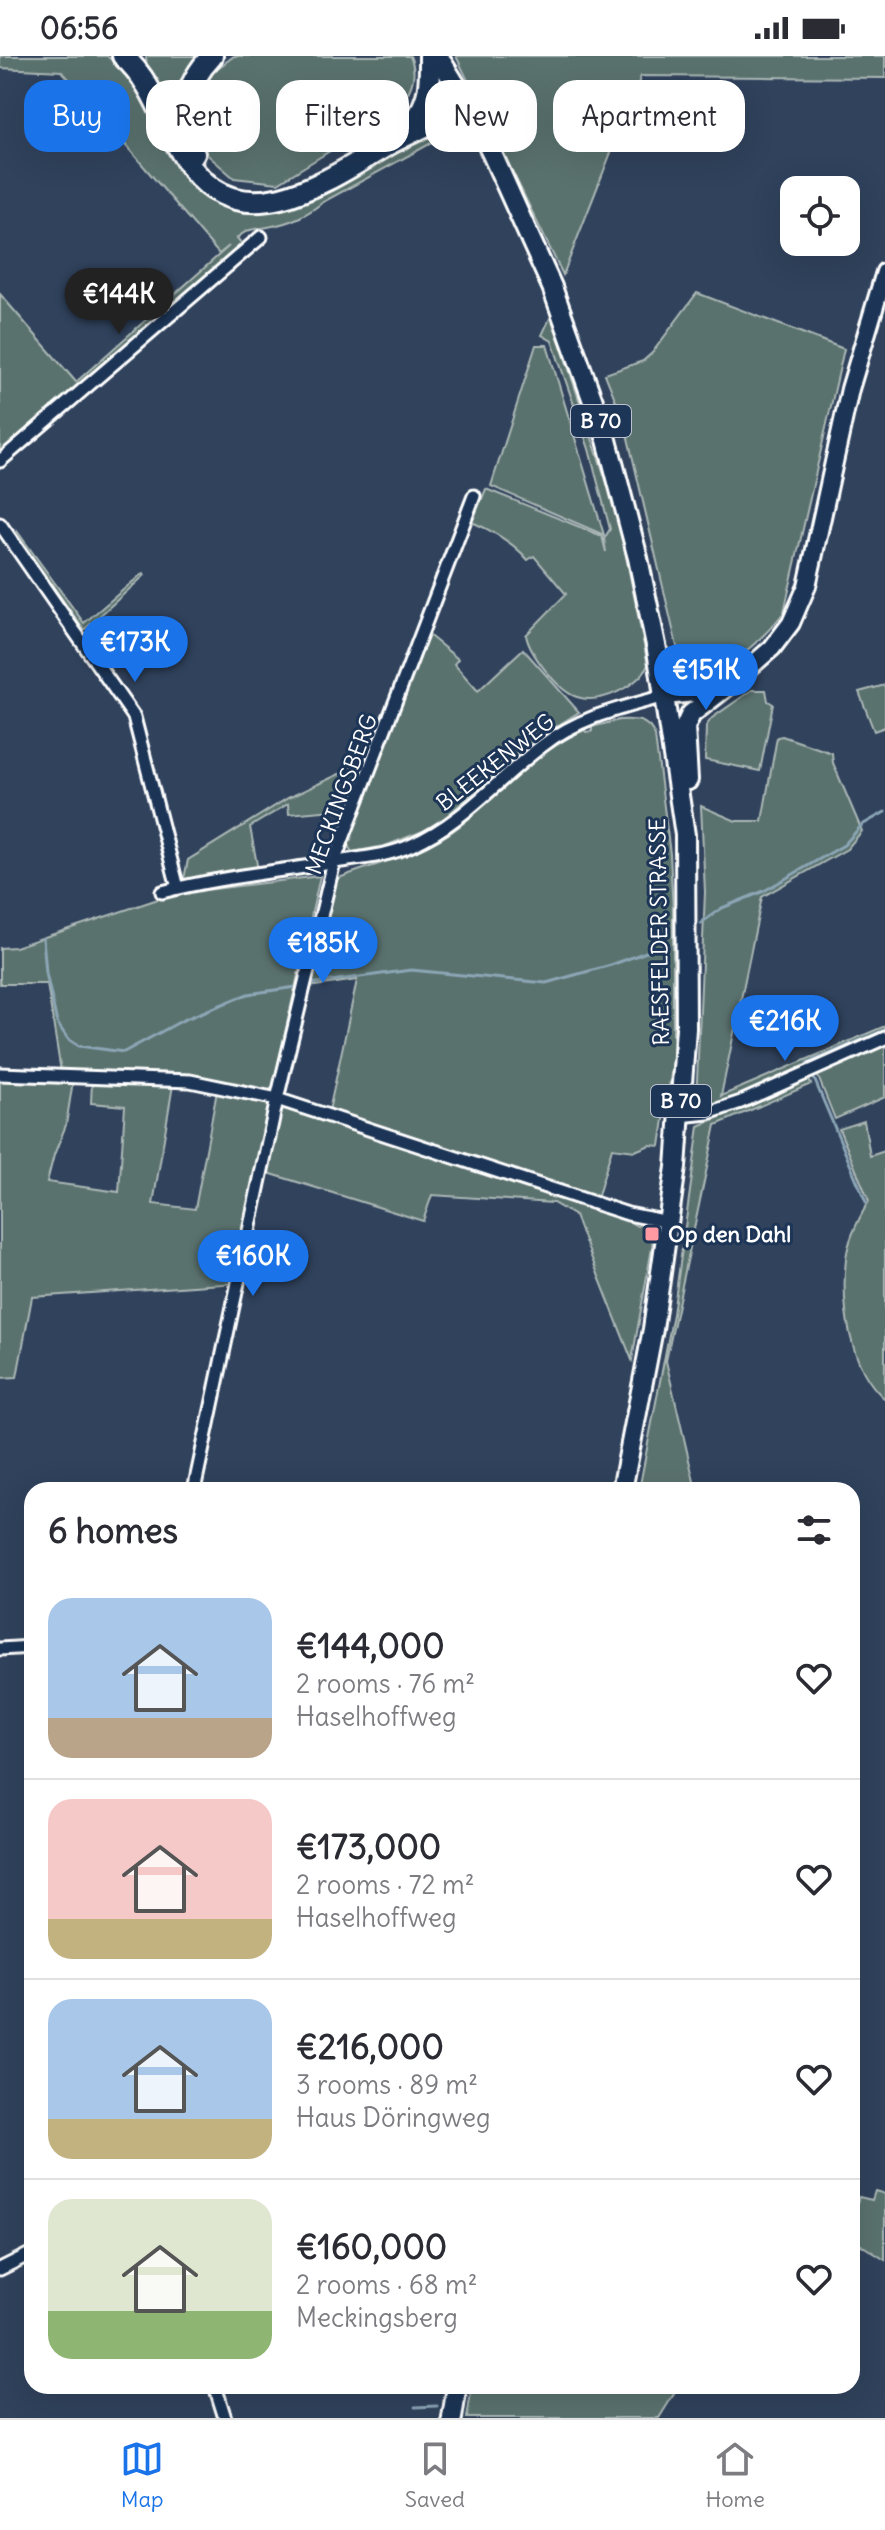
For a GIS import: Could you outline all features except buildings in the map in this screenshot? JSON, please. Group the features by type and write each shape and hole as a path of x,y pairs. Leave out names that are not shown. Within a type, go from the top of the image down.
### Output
{"highway":[{"path":"123,56 145,80 195,172 215,189 246,200 276,200 308,190 425,123"},
{"path":"212,56 190,87 184,106 185,128 192,151 202,166 219,182 233,189 258,194 289,190 425,116"},
{"path":"417,119 431,88 430,56"}],"main road":[{"name":"B 70","path":"438,56 452,80"},
{"name":"B 70","path":"488,152 552,287 591,392 638,558 665,696"},
{"path":"685,835 688,785 685,727 691,714 772,648 800,605 812,568 850,389 880,304 885,272"},
{"path":"665,696 704,692 735,680"},
{"name":"RAESFELDER STRASSE","path":"624,1482 653,1329 669,1222 686,1028 685,835 665,696"},
{"path":"452,2418 456,2394"}],"street":[{"path":"0,461 261,237"},
{"name":"MECKINGSBERG","path":"196,1482 277,1099 334,862 474,496"},
{"path":"0,524 134,717 178,888"},
{"name":"BLEEKENWEG","path":"162,892 388,854 424,840 467,812 543,745 568,728 615,708 665,696"},
{"path":"680,1116 708,1113 741,1102 885,1038"},
{"path":"0,1074 190,1081 277,1099 628,1214 669,1222"},
{"path":"0,1649 24,1648"},
{"path":"0,2269 24,2257"},
{"path":"218,2394 225,2418"}],"green space":[{"path":"0,56 107,56 138,83 146,97 146,152 176,152 185,168 255,207 381,152 409,152 409,140 425,133 425,147 304,215 241,234 237,238 242,244 0,452 0,294 76,382 229,246 219,254 130,150 130,80 70,80 62,71 0,68"},
{"path":"146,56 204,56 198,80 152,80"},
{"path":"234,56 410,56 414,70 409,90 409,80 276,80 276,152 328,152 278,183 234,178 204,152 260,152 260,80 205,80"},
{"path":"456,56 885,56 885,78 641,76 639,80 553,80 553,152 611,152 563,275 503,152 537,152 537,80 468,80"},
{"path":"697,293 844,349 784,612 764,635 734,660 703,671 690,667 679,655 624,421 605,374 643,361"},
{"path":"551,316 618,516 648,665 628,686 597,698 577,697 562,688 528,643 526,635 566,594 534,556 528,560 502,538 472,522 486,489 602,536 606,552 604,539 610,529 589,449 552,341 542,335"},
{"path":"536,345 547,345 604,535 491,486"},
{"path":"17,531 84,623 143,573 145,575 84,630"},
{"path":"426,633 458,659 454,664 478,691 523,649 579,712 521,749 445,818 423,831 385,846 352,852 346,843"},
{"path":"885,685 885,727 874,731 859,692"},
{"path":"752,690 766,690 768,701 773,704 760,771 705,760 706,726 712,718"},
{"path":"619,720 641,721 649,726 655,736 670,854 673,1061 660,1146 650,1145 635,1151 612,1148 597,1199 329,1111 357,980 308,987 332,881 434,843 464,822 547,751 585,730 592,731 592,727"},
{"path":"777,737 832,753 833,763 862,831 847,849 762,897 721,1096 885,1026 885,1033 727,1102 705,1108 696,1104 705,892 701,806 736,821 762,821"},
{"path":"363,763 345,809 289,814 288,804 250,827 258,870 183,883 188,860 288,798"},
{"path":"320,876 273,1087 266,1092 61,1072 47,984 0,984 0,948 15,947 173,894"},
{"path":"885,1045 885,1097 835,1119 817,1074"},
{"path":"808,1078 811,1084 716,1125 666,1361 694,1482 641,1482 673,1314 699,1126"},
{"path":"0,1079 73,1081 66,1125 47,1182 119,1192 125,1106 91,1103 92,1081 173,1085 153,1204 195,1209 217,1091 266,1101 270,1108 237,1283 32,1297 17,1377 0,1378"},
{"path":"287,1107 625,1219 637,1226 640,1224 653,1235 632,1360 575,1216 553,1203 432,1195 423,1221 265,1172 279,1111"},
{"path":"864,1121 870,1156 885,1151 885,1399 863,1371 856,1353 850,1335 845,1296 849,1244 869,1201 839,1129"},
{"path":"875,2191 885,2194 885,2260 860,2244 860,2197 872,2200"},
{"path":"471,2394 674,2394 659,2418 467,2418"}],"waterway":[{"path":"701,923 722,908 764,891 844,845 862,825 885,812"},
{"path":"43,938 46,973 57,1023 68,1039 79,1046 124,1052 183,1020 248,994 296,987"},
{"path":"309,984 411,970 546,983 611,965 668,944"},
{"path":"807,1063 885,1030"},
{"path":"813,1076 866,1202"},
{"path":"415,2407 437,2406"}],"place":[{"name":"Op den Dahl","path":"652,1234"}]}
